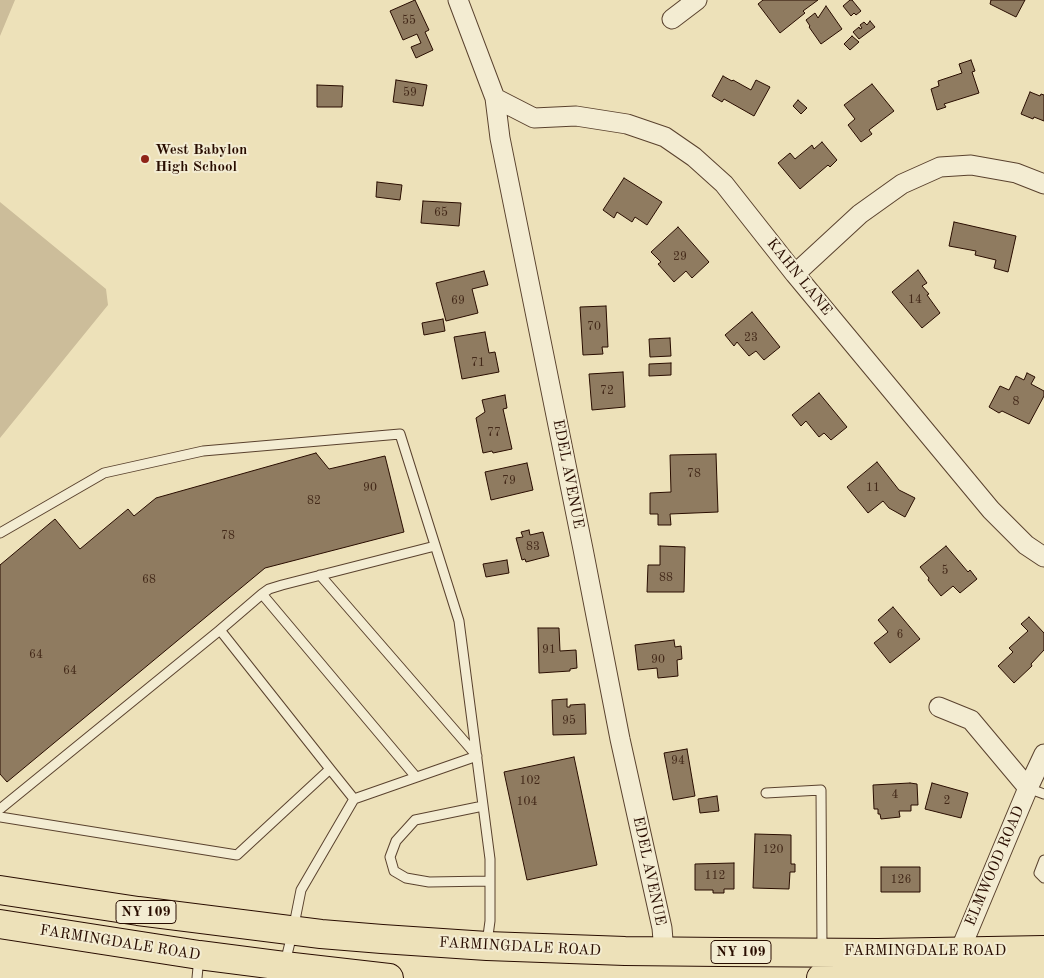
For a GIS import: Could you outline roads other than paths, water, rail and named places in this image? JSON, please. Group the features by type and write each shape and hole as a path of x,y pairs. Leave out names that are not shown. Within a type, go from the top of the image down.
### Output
{"main road":[{"name":"FARMINGDALE ROAD","path":"0,890 138,911 293,930 382,939 487,946 664,952 821,965 952,968 1044,950"},
{"name":"FARMINGDALE ROAD","path":"0,924 198,966 283,969 342,976 389,978"},
{"path":"952,968 1044,976"}],"street":[{"name":"EDEL AVENUE","path":"458,0 495,98 500,138 620,738 662,928 664,952"},
{"path":"672,19 696,0"},
{"name":"KAHN LANE","path":"495,98 534,118 576,116 627,124 665,137 694,157 724,184 991,510 1026,545 1044,556"},
{"path":"796,274 860,214 902,184 940,167 972,165 1016,173 1044,184"},
{"path":"939,707 971,720 1036,791"},
{"name":"ELMWOOD ROAD","path":"952,968 1036,791 1044,754"}],"lane":[{"path":"0,533 104,473 203,451 400,434 459,621 490,859 490,921 487,946"},
{"path":"0,810 269,589 436,546"},
{"path":"320,575 477,756"},
{"path":"262,594 416,777"},
{"path":"220,630 354,799"},
{"path":"283,969 301,890 354,799 477,756"},
{"path":"0,816 237,855 330,769"},
{"path":"766,793 821,790 821,965"},
{"path":"484,806 415,820 396,841 390,857 394,871 406,878 429,882 490,881"},
{"path":"1044,860 1039,874 1044,878"}],"place":[{"name":"West Babylon High School","path":"145,159"}]}
